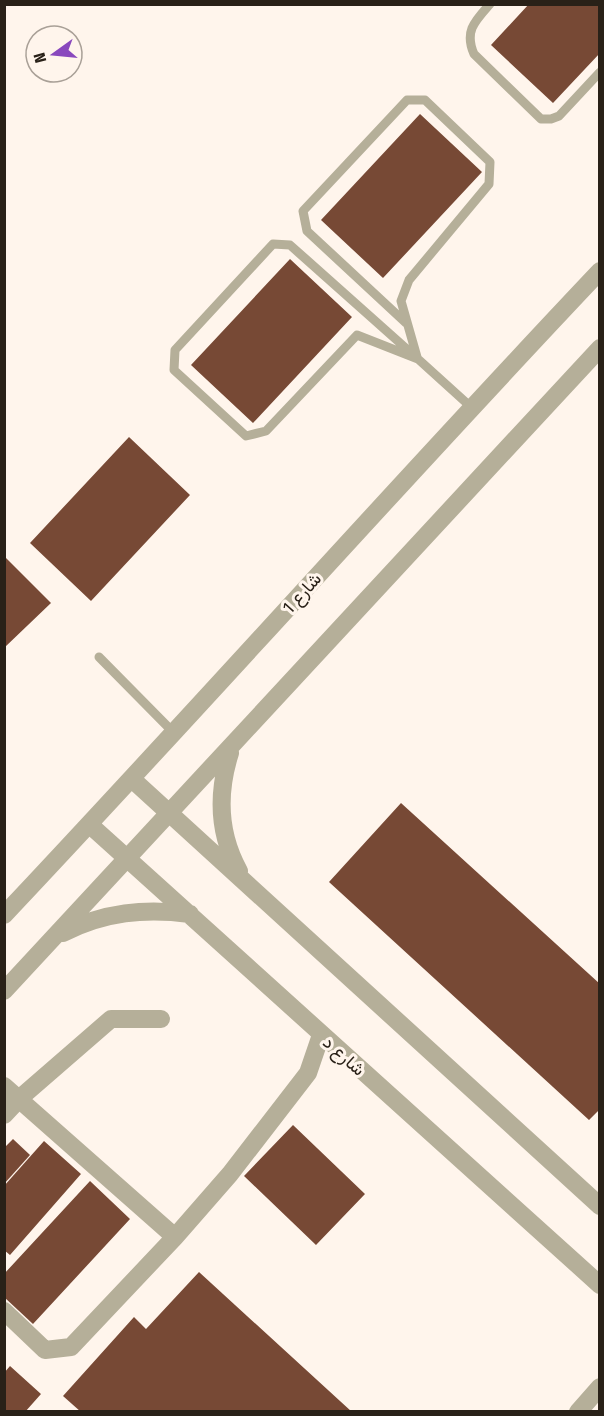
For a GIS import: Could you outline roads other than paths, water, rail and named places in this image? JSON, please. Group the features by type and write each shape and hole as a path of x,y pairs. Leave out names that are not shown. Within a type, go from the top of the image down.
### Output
{"street":[{"name":"شارع 1","path":"4,915 133,780 471,407 600,271"},
{"path":"4,991 231,749 600,348"},
{"path":"231,749 223,775 220,802 223,830 231,856 244,880"},
{"path":"133,780 600,1206"},
{"name":"شارع د","path":"90,825 600,1285"},
{"path":"54,938 79,925 115,914 162,910 190,914"},
{"path":"4,1115 20,1098 111,1019 161,1019"},
{"path":"4,1311 45,1350 71,1347 175,1237 230,1174 308,1073 321,1035"},
{"path":"4,1086 175,1237"},
{"path":"578,1412 600,1387"}],"lane":[{"path":"490,4 469,33 474,54 541,119 559,116 600,72"},
{"path":"406,323 307,231 303,211 407,100 425,100 490,162 489,184 409,280 401,301 418,359"},
{"path":"418,359 357,335 266,430 246,436 174,370 175,350 273,244 291,245 418,359 471,407"},
{"path":"99,657 175,734"}]}
